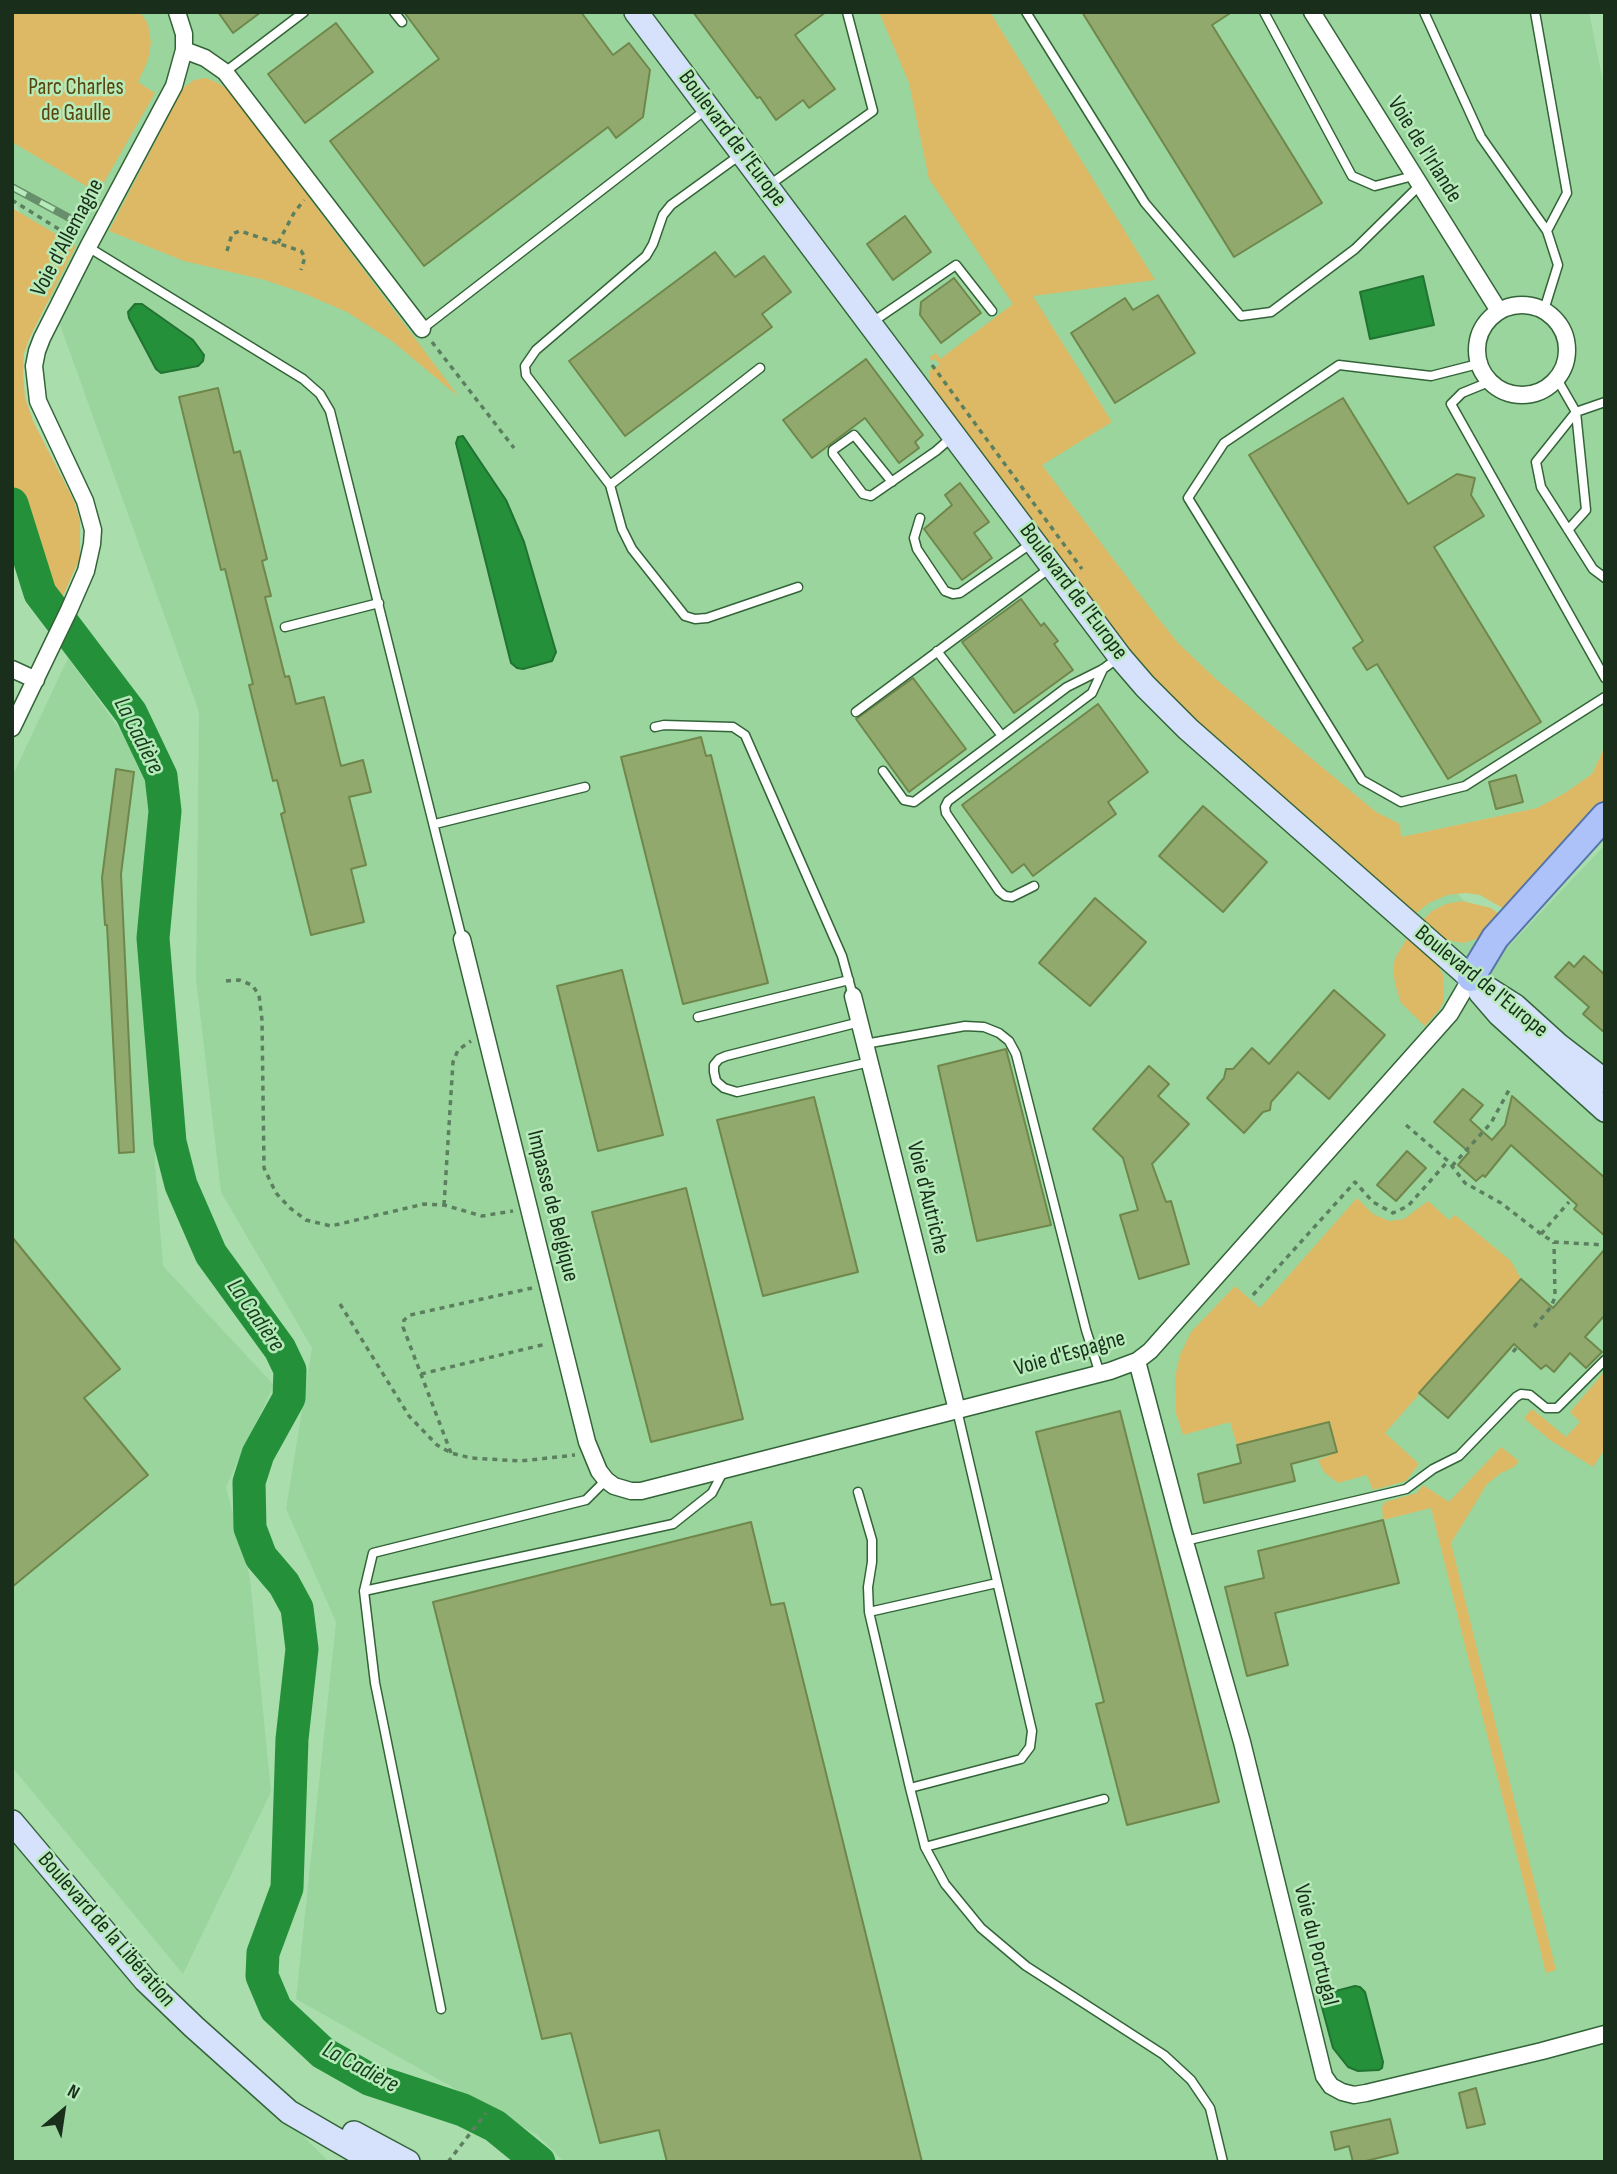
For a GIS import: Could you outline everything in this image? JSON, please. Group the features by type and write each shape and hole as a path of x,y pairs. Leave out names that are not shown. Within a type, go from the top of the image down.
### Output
{"main road":[{"path":"1471,978 1495,938 1605,816"}],"street":[{"name":"Voie d'Allemagne","path":"12,728 69,610 90,558 93,530 85,500 38,401 34,366 42,338 170,94 184,50 184,34 177,12"},
{"name":"Boulevard de l'Europe","path":"636,12 1053,566 1112,663 1471,978 1515,1006 1557,1044 1605,1081"},
{"name":"Voie de l'Irlande","path":"1312,12 1499,311"},
{"path":"184,50 205,58 225,72 422,329"},
{"path":"1514,305 1529,305 1544,310 1556,320 1566,341 1565,365 1557,379 1534,394 1518,395 1503,391 1489,382 1478,363 1476,348 1479,333 1499,311 1514,305"},
{"path":"12,669 36,680"},
{"name":"Impasse de Belgique","path":"462,939 590,1451 599,1472 606,1480"},
{"path":"1471,978 1499,1014 1605,1110"},
{"name":"Voie d'Espagne","path":"606,1480 622,1489 640,1491 1000,1397 1100,1374 1137,1361 1150,1351 1450,1014 1471,978"},
{"name":"Voie d'Autriche","path":"851,988 957,1410"},
{"name":"Voie du Portugal","path":"1137,1361 1242,1742 1324,2076 1332,2085 1354,2095 1366,2094 1605,2034"},
{"name":"Boulevard de la Libération","path":"12,1822 145,1980 289,2112 375,2162"},
{"name":"Boulevard de la Libération","path":"235,2061 296,2100 408,2162"}],"lane":[{"path":"225,72 304,12"},
{"path":"394,12 402,22"},
{"path":"768,186 873,111 847,12"},
{"path":"1026,12 1146,202 1241,316 1271,312 1355,249 1416,181"},
{"path":"1265,12 1352,176 1375,186 1416,181"},
{"path":"1424,12 1481,137 1547,230 1558,265 1544,310"},
{"path":"1535,12 1567,193 1547,230"},
{"path":"422,329 708,108"},
{"path":"743,153 671,205 663,215 646,256 536,350 525,366 526,376 610,485 622,529 632,550 685,616 707,618 798,587"},
{"path":"88,247 286,367 320,394 330,411 462,939"},
{"path":"871,323 956,265 992,312"},
{"path":"1478,363 1431,376 1339,365 1224,443 1188,498 1362,780 1401,802 1465,786 1605,696"},
{"path":"610,485 760,368"},
{"path":"1557,379 1576,412 1586,510 1568,530"},
{"path":"1489,382 1462,393 1451,404 1605,678"},
{"path":"1605,402 1576,412 1536,462 1541,487 1593,569 1605,578"},
{"path":"892,482 853,435 833,450 833,454 867,496 871,496 892,482 954,435"},
{"path":"919,518 914,538 917,549 945,591 953,594 960,593 1034,541"},
{"path":"856,712 1053,566"},
{"path":"285,627 379,603"},
{"path":"937,651 1002,736"},
{"path":"883,771 904,800 914,802 1067,687 1112,663"},
{"path":"1034,886 1012,897 999,891 946,813 945,807 948,801 1092,693 1112,663"},
{"path":"655,727 733,727 745,735 842,956 851,988 698,1017"},
{"path":"435,824 585,787"},
{"path":"860,1022 726,1056 719,1059 715,1065 716,1081 724,1088 737,1092 870,1062"},
{"path":"865,1044 965,1026 984,1027 1009,1041 1016,1054 1086,1330 1100,1374"},
{"path":"1185,1541 1406,1489 1433,1469 1459,1456 1516,1397 1521,1394 1530,1395 1552,1410 1562,1407 1605,1360"},
{"path":"910,1787 1021,1759 1030,1747 1032,1731 957,1410"},
{"path":"364,1591 673,1524 712,1493 725,1468"},
{"path":"441,2009 375,1682 364,1591 373,1552 586,1500 606,1480"},
{"path":"858,1492 872,1540 872,1562 867,1587 869,1612 925,1847 945,1884 981,1928 1026,1966 1164,2055 1191,2080 1210,2108 1223,2162"},
{"path":"869,1612 997,1583"},
{"path":"925,1847 1104,1799"}],"path":[{"path":"278,243 294,213 315,189"},
{"path":"12,200 88,247"},
{"path":"227,251 235,231 301,251 304,254 302,270"},
{"path":"422,329 514,448"},
{"path":"932,365 1088,577"},
{"path":"226,981 239,980 252,985 259,995 262,1020 264,1168 276,1193 306,1220 331,1226 424,1204 444,1205 482,1216 529,1208"},
{"path":"444,1205 453,1062 457,1050 467,1042 486,1036"},
{"path":"1452,1166 1496,1118 1509,1090"},
{"path":"1406,1125 1448,1161 1465,1182 1500,1203 1554,1242 1605,1245"},
{"path":"1253,1295 1355,1182 1373,1202 1393,1213 1408,1206 1448,1161"},
{"path":"1541,1234 1569,1202"},
{"path":"1534,1327 1552,1307 1555,1297 1554,1242"},
{"path":"451,1453 402,1328 404,1320 410,1315 548,1285"},
{"path":"340,1304 409,1416 437,1445 451,1453 471,1458 521,1461 569,1457 590,1451"},
{"path":"421,1374 562,1340"},
{"path":"1513,1352 1517,1347"},
{"path":"447,2162 486,2113"}],"shaded area":[{"path":"12,12 1589,12 1605,92 1605,746 1592,774 1537,808 1401,837 1509,946 1605,845 1605,2162 564,2162 537,2135 296,1999 336,1622 286,1509 312,1348 221,1192 196,979 199,712 12,191"},
{"path":"1423,276 1434,325 1370,339 1360,292"},
{"path":"135,304 142,304 193,340 204,355 203,361 198,366 161,373 156,369 129,318 128,312"},
{"path":"463,436 506,500 524,542 556,652 552,661 523,669 511,663 456,443 458,437"},
{"path":"68,658 152,774 155,1164 163,1266 274,1385 226,1487 250,1578 271,1792 183,1974 12,1767 12,777"},
{"path":"12,1842 329,2162 12,2162"},
{"path":"1355,1986 1365,1992 1383,2062 1379,2070 1358,2071 1348,2067 1333,2048 1320,2000 1324,1994"}],"green space":[{"name":"Parc Charles de Gaulle","path":"12,12 140,12 148,24 151,43 148,60 138,82 155,93 98,193 12,142"},
{"path":"879,12 990,12 1155,280 1033,296 1112,422 1042,465 1178,643 1217,680 1376,812 1400,824 1401,837 1537,808 1592,774 1605,746 1605,799 1506,910 1480,895 1466,893 1447,895 1429,903 1415,914 1198,724 1135,657 930,386 930,370 940,365 935,359 931,361 930,357 936,353 940,359 1013,304 929,179 909,83"},
{"path":"206,78 229,91 459,397 392,341 347,312 265,280 184,261 109,231 183,88 194,80"},
{"path":"12,208 76,246 24,353 25,397 33,421 74,501 80,521 80,558 59,605 43,611 12,557"},
{"path":"1462,901 1491,908 1502,916 1482,937 1464,943 1446,940 1423,920 1432,911 1446,904"},
{"path":"1408,937 1438,965 1443,975 1444,1000 1425,1026 1401,1003 1393,972 1395,958"},
{"path":"1357,1198 1373,1214 1389,1221 1404,1219 1428,1201 1449,1220 1455,1215 1511,1261 1521,1279 1385,1433 1419,1464 1406,1481 1373,1490 1367,1475 1338,1483 1324,1472 1318,1460 1338,1452 1330,1422 1237,1445 1230,1422 1183,1435 1176,1413 1175,1377 1180,1355 1191,1332 1235,1286 1260,1308"},
{"path":"1605,1371 1605,1449 1593,1467 1550,1440 1524,1418 1532,1409 1566,1437 1580,1422 1570,1412"},
{"path":"1501,1447 1519,1461 1487,1484 1451,1543 1556,1970 1546,1973 1431,1508 1383,1520 1382,1507 1385,1502 1417,1493 1423,1485 1449,1502"}],"building":[{"path":"218,12 261,12 233,33"},
{"path":"404,12 581,12 613,55 629,43 650,70 643,117 616,138 608,127 424,266 330,141 439,59"},
{"path":"693,12 826,12 795,35 835,89 809,108 803,100 776,120"},
{"path":"1082,12 1232,12 1212,25 1322,203 1234,257"},
{"path":"336,23 373,72 305,123 268,74"},
{"path":"905,216 931,252 893,280 867,244"},
{"path":"715,252 735,277 764,256 791,292 762,314 772,327 625,436 569,361"},
{"path":"954,278 981,313 941,343 920,315 921,302"},
{"path":"1158,295 1195,353 1115,403 1071,333 1125,298 1133,310"},
{"path":"866,359 923,435 915,442 919,448 899,463 865,418 812,458 783,420"},
{"path":"218,388 234,453 240,451 267,559 262,561 271,596 265,597 285,677 289,676 296,704 324,697 341,766 363,760 371,792 349,797 366,865 351,869 364,922 311,935 281,814 285,812 277,780 273,781 249,685 253,684 225,569 221,570 179,397"},
{"path":"1343,398 1408,504 1457,474 1475,478 1471,495 1484,516 1434,547 1541,722 1448,779 1377,664 1367,670 1353,648 1363,641 1249,455"},
{"path":"960,483 989,522 974,533 992,558 962,580 924,529 952,505 945,495"},
{"path":"1021,599 1041,626 1044,623 1058,641 1054,644 1073,670 1014,713 962,642"},
{"path":"913,678 966,749 909,792 856,719"},
{"path":"1098,704 1148,772 1108,802 1116,814 1033,876 1024,864 1012,873 962,805"},
{"path":"701,737 706,756 711,755 768,983 683,1004 621,757"},
{"path":"116,769 134,772 121,874 134,1152 119,1153 102,878"},
{"path":"1516,775 1523,802 1496,809 1489,782"},
{"path":"1203,806 1267,862 1223,912 1159,856"},
{"path":"1095,898 1146,942 1090,1006 1039,963"},
{"path":"1584,956 1605,975 1605,1033 1583,1014 1589,1007 1555,977 1569,962 1574,967"},
{"path":"622,970 663,1135 598,1151 557,986"},
{"path":"1334,990 1385,1035 1329,1099 1298,1072 1271,1102 1270,1110 1263,1112 1244,1133 1207,1098 1224,1078 1226,1069 1233,1069 1252,1048 1269,1064"},
{"path":"1006,1049 1051,1225 977,1241 938,1066"},
{"path":"1149,1066 1169,1084 1158,1096 1189,1124 1152,1164 1166,1202 1171,1201 1189,1264 1139,1279 1120,1215 1138,1210 1123,1158 1093,1129"},
{"path":"1463,1089 1483,1105 1470,1120 1492,1140 1505,1125 1512,1096 1605,1178 1605,1236 1574,1209 1577,1205 1511,1145 1485,1177 1483,1175 1476,1181 1458,1165 1469,1152 1434,1122"},
{"path":"814,1097 858,1272 763,1296 717,1120"},
{"path":"1407,1151 1426,1168 1396,1201 1377,1185"},
{"path":"686,1188 743,1419 651,1442 592,1212"},
{"path":"12,1237 120,1369 84,1398 148,1475 12,1587"},
{"path":"1605,1249 1605,1315 1585,1337 1602,1352 1586,1368 1570,1353 1554,1372 1546,1365 1541,1369 1514,1344 1448,1418 1419,1393 1521,1279 1553,1308"},
{"path":"1120,1411 1219,1802 1127,1825 1096,1704 1104,1702 1036,1432"},
{"path":"1329,1422 1337,1452 1291,1464 1295,1481 1204,1503 1198,1474 1241,1463 1237,1445"},
{"path":"1383,1520 1399,1583 1275,1613 1288,1665 1247,1676 1225,1587 1264,1578 1258,1551"},
{"path":"751,1522 771,1605 784,1603 922,2162 667,2162 659,2130 600,2143 571,2033 542,2039 433,1602"},
{"path":"1476,2088 1485,2124 1467,2128 1459,2093"},
{"path":"1390,2119 1398,2153 1353,2162 1349,2146 1335,2150 1331,2132"}],"waterway":[{"name":"La Cadière","path":"12,504 40,593 131,713 161,776 165,811 153,938 170,1142 181,1185 211,1254 280,1349 290,1370 289,1398 258,1454 249,1482 250,1528 261,1557 284,1584 297,1608 302,1649 292,1739 287,1888 263,1953 262,1976 276,2009 323,2053 369,2079 463,2110 495,2126 539,2162"}],"railway":[{"path":"12,187 77,222"}]}
